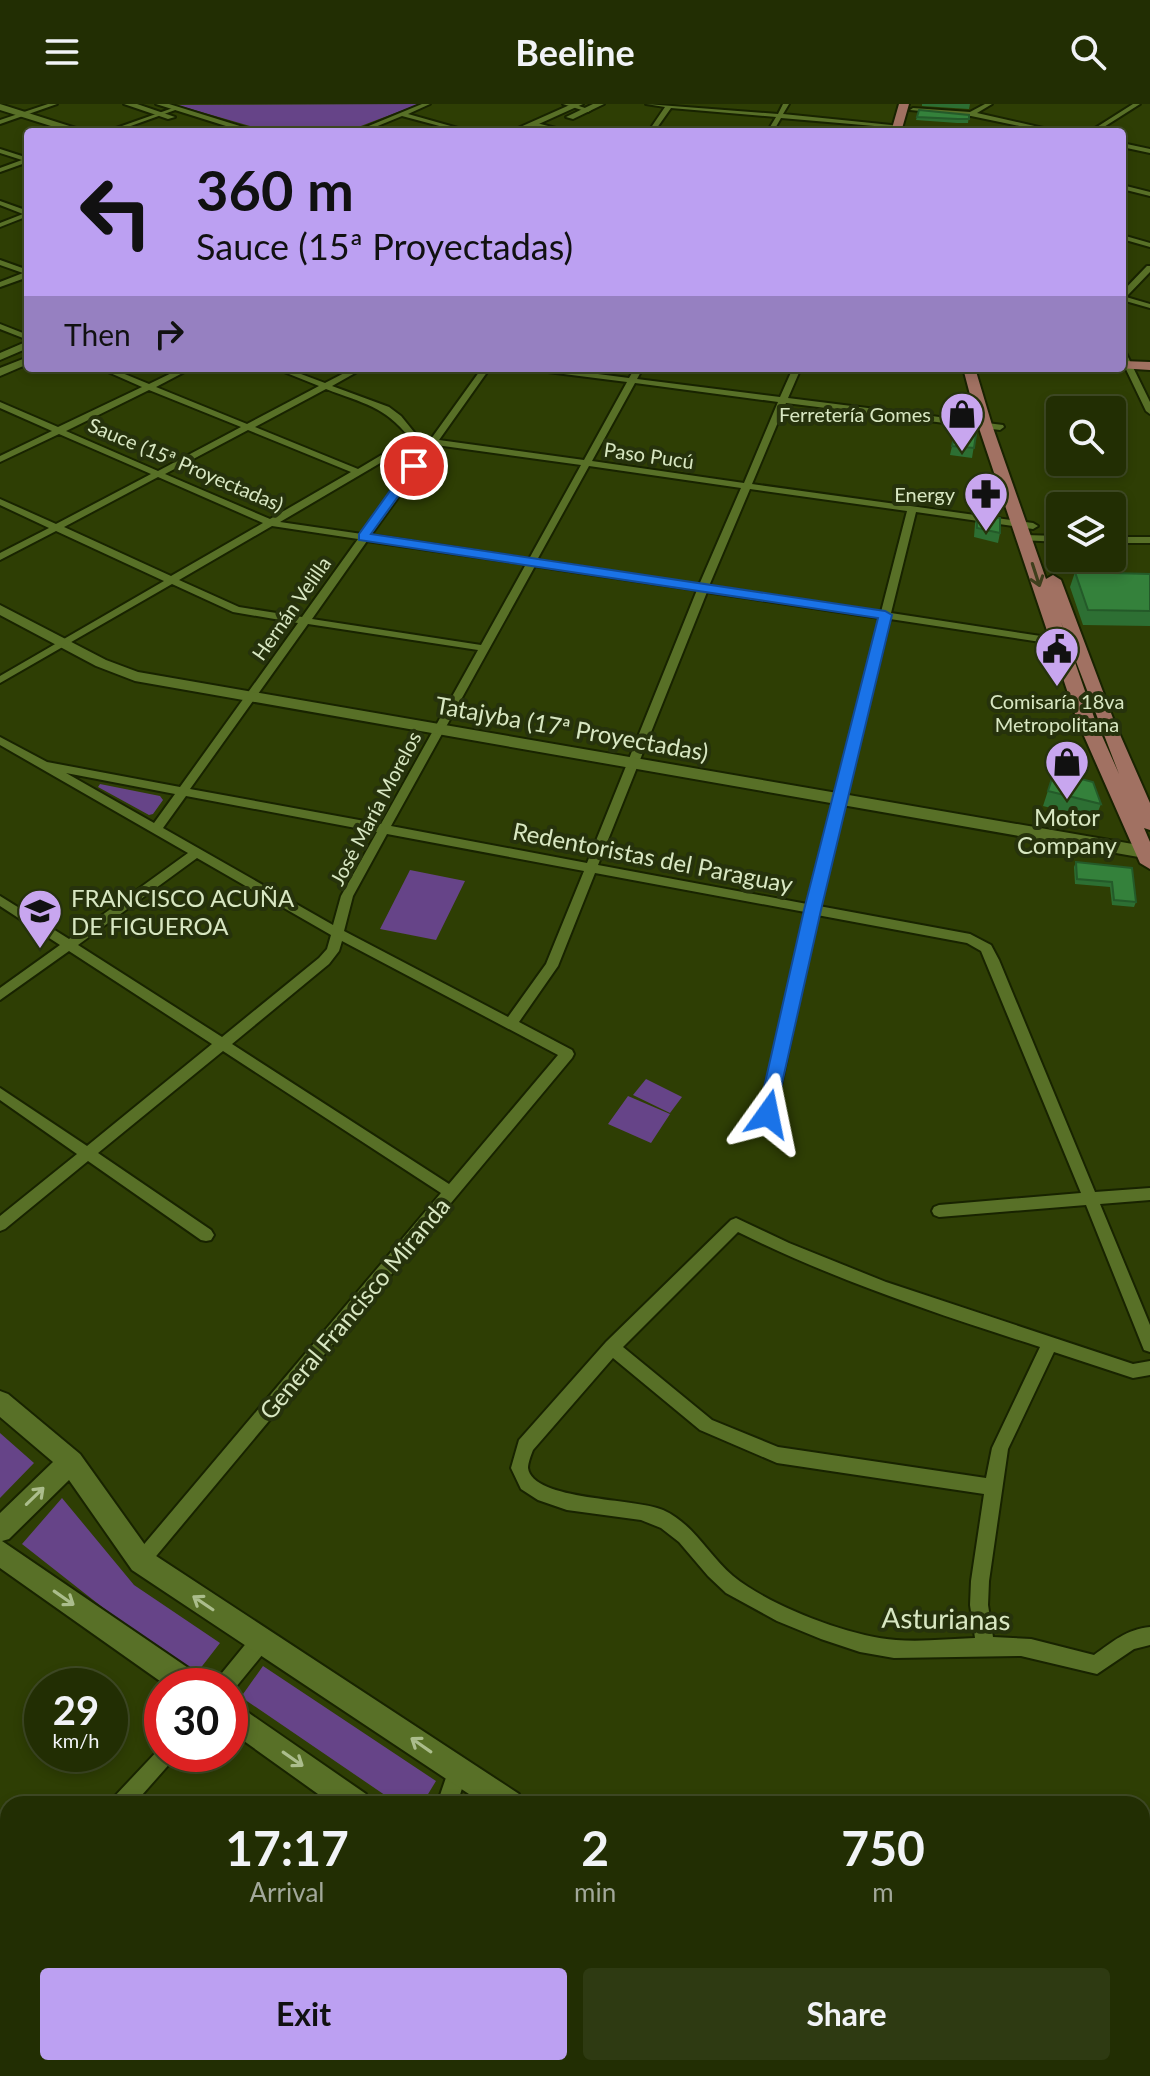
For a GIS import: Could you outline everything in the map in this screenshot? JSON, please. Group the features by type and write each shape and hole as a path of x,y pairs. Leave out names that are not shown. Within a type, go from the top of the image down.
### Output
{"main road":[{"path":"901,128 911,106"},
{"path":"1126,361 1150,366"},
{"path":"971,372 993,426 1029,532 1134,791 1148,856"},
{"path":"983,372 993,426"},
{"path":"1029,532 1057,641 1150,824"}],"street":[{"path":"0,122 54,104"},
{"path":"128,104 175,109 239,128"},
{"path":"367,128 427,104"},
{"path":"535,128 576,106 600,104"},
{"path":"649,104 883,128"},
{"path":"772,128 786,104"},
{"path":"971,114 989,104"},
{"path":"1098,128 1137,104"},
{"path":"535,128 547,128 576,106"},
{"path":"654,128 669,106"},
{"path":"911,106 1039,128"},
{"path":"0,107 66,128"},
{"path":"117,128 160,109 210,128"},
{"path":"401,114 454,128"},
{"path":"1126,146 1150,151"},
{"path":"0,151 24,159"},
{"path":"0,170 24,161"},
{"path":"1126,188 1150,194"},
{"path":"0,203 24,212"},
{"path":"0,225 24,216"},
{"path":"1126,238 1150,245"},
{"path":"0,262 24,271"},
{"path":"1126,293 1150,268"},
{"path":"0,285 24,275"},
{"path":"1126,298 1150,306"},
{"path":"0,326 24,336"},
{"path":"0,357 24,346"},
{"path":"0,372 24,362"},
{"path":"1126,365 1150,411"},
{"path":"113,372 358,472"},
{"path":"0,459 180,372"},
{"path":"0,680 415,439 386,409 288,372"},
{"path":"0,557 352,372"},
{"name":"Hernán Velilla","path":"155,830 483,372"},
{"path":"560,372 993,426"},
{"name":"José María Morelos","path":"0,1225 333,951 347,896 637,372"},
{"path":"0,740 337,933 511,1023 552,966 703,588 795,372"},
{"name":"Sauce (15ª Proyectadas)","path":"0,405 270,523 1075,644"},
{"name":"Paso Pucú","path":"415,439 912,509 1046,536"},
{"path":"0,502 237,610 482,648"},
{"path":"768,1114 812,910 912,509"},
{"path":"1126,540 1150,540"},
{"name":"Tatajyba (17ª Proyectadas)","path":"0,609 124,673 1148,856"},
{"name":"Redentoristas del Paraguay","path":"43,765 970,939 986,948 1092,1199"},
{"path":"0,995 196,853"},
{"path":"0,900 452,1193"},
{"name":"General Francisco Miranda","path":"141,1561 567,1054 511,1023"},
{"path":"0,1093 206,1235"},
{"path":"939,1211 1150,1194"},
{"path":"1092,1199 1150,1345"},
{"path":"993,1487 766,1451 706,1425 612,1347 736,1224 768,1241 933,1307 1142,1370 1150,1377"},
{"path":"985,1646 979,1605 980,1581 1000,1448 1050,1343"},
{"name":"Asturianas","path":"612,1347 525,1446 520,1460 523,1473 529,1484 541,1494 558,1501 618,1507 660,1517 684,1532 724,1580 783,1615 868,1645 893,1649 1023,1647 1078,1664 1097,1665 1133,1637 1150,1636"},
{"path":"0,1402 71,1462 141,1561 497,1796"},
{"path":"0,1530 71,1462"},
{"path":"0,1553 164,1668"},
{"path":"239,1668 260,1642"},
{"path":"248,1727 345,1796"},
{"path":"450,1796 458,1770"},
{"path":"128,1796 149,1772"}],"shaded area":[{"path":"419,104 356,128 257,128 177,105"},
{"path":"100,784 160,796 163,800 149,815 98,787"},
{"path":"410,870 465,881 436,940 380,929"},
{"path":"646,1079 682,1097 670,1113 633,1095"},
{"path":"628,1096 670,1114 651,1143 608,1124"},
{"path":"0,1433 34,1463 0,1498"},
{"path":"62,1498 134,1585 220,1643 201,1668 188,1668 111,1614 22,1544"},
{"path":"263,1666 436,1781 427,1796 386,1796 248,1702 248,1687"}],"building":[{"path":"919,110 969,115 969,119 917,117"},
{"path":"958,419 978,421 974,448 952,446"},
{"path":"977,483 993,485 991,504 977,502"},
{"path":"977,514 1000,518 1000,533 977,528"},
{"path":"1075,572 1150,574 1150,611 1088,610"},
{"path":"1054,772 1093,782 1101,804 1048,791"},
{"path":"1076,862 1132,868 1136,902 1114,900 1112,882 1077,879"}],"place":[{"name":"Ferretería Gomes","path":"962,453"},
{"name":"Energy","path":"986,533"},
{"name":"Comisaría 18va Metropolitana","path":"1057,688"},
{"name":"Motor Company","path":"1067,801"},
{"name":"FRANCISCO ACUÑA DE FIGUEROA","path":"40,950"}],"route":[{"path":"414,466 363,537 885,615 812,910 768,1114"}]}
